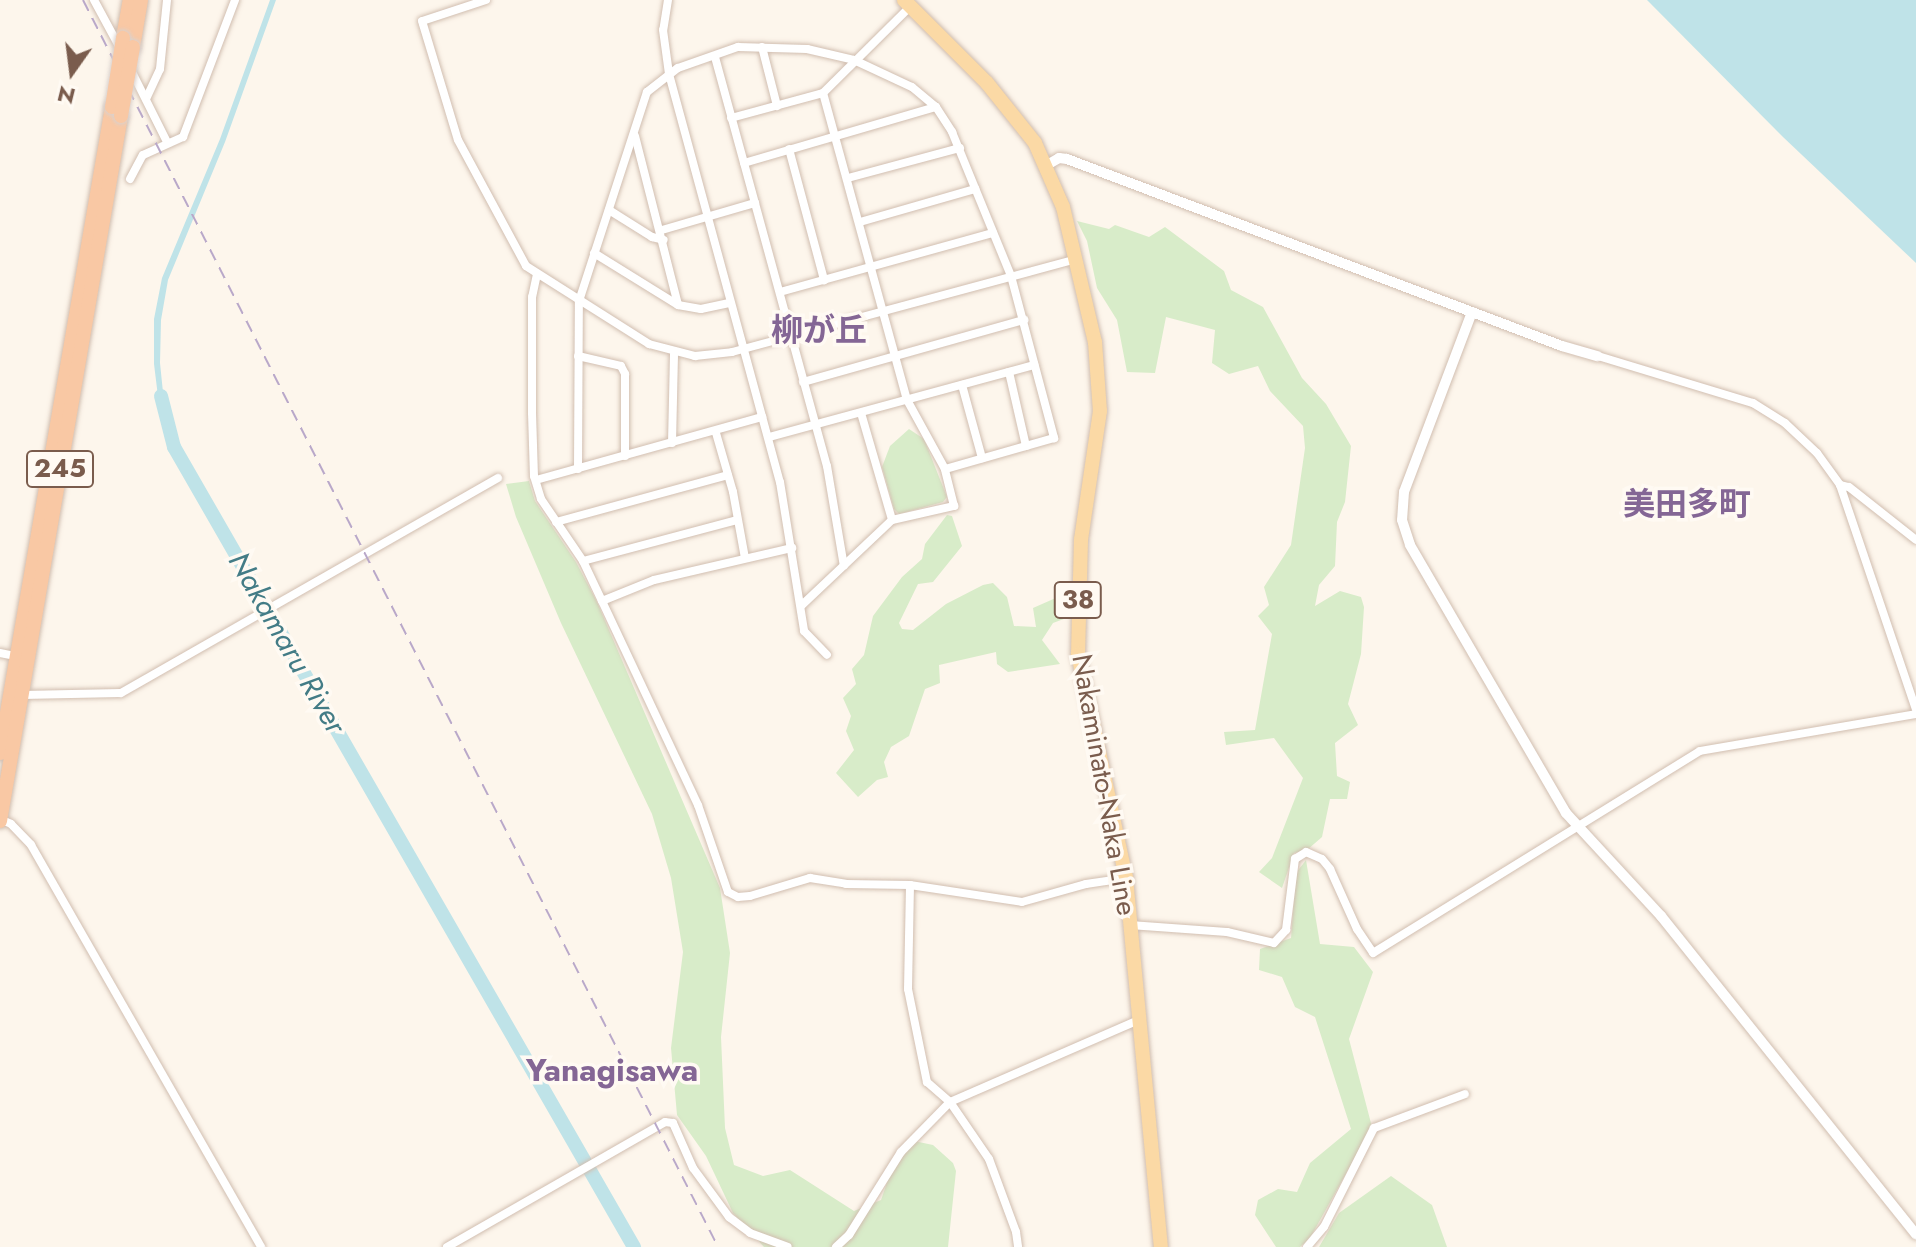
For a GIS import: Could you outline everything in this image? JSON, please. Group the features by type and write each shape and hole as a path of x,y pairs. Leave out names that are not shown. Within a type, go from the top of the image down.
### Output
{"highway":[{"name":"245","path":"0,753 128,42 130,0"},
{"name":"245","path":"128,42 141,0"},
{"name":"245","path":"0,820 116,111"}],"main road":[{"name":"Nakaminato-Naka Line","path":"908,3 1007,104 1047,165 1063,207 1095,342 1100,411 1081,540 1078,654 1126,878 1161,1247"}],"street":[{"path":"94,0 167,142 173,144 183,137 235,0"},
{"path":"146,99 160,69 167,0"},
{"path":"486,0 422,21 458,140 526,266 649,344 674,352 713,356 1076,259"},
{"path":"668,0 663,30 669,74 769,437 792,548 804,631 827,655"},
{"path":"731,118 823,93 908,3"},
{"path":"578,469 579,301 647,92 678,68 738,47 821,50 854,60 912,87 936,107 960,148 1011,276 1054,438 945,469"},
{"path":"762,47 777,106"},
{"path":"715,57 827,466 844,566"},
{"path":"802,605 892,520 954,506 945,469 907,400 823,93"},
{"path":"744,163 936,107"},
{"path":"635,135 663,235 678,305"},
{"path":"130,179 143,155 167,142"},
{"path":"848,178 960,148"},
{"path":"789,149 824,280"},
{"path":"1047,165 1059,158 1067,159 1472,312 1598,356 1753,403 1785,423 1803,439 1840,485 1916,711 1700,751 1373,953 1357,929 1330,869 1322,859 1306,852 1295,859 1286,930 1274,943 1227,932 1130,925"},
{"path":"860,222 975,189"},
{"path":"609,210 652,237 755,203"},
{"path":"780,292 993,233"},
{"path":"594,253 678,305 701,309 730,303"},
{"path":"537,274 532,297 536,480 541,499 583,561 698,805 728,892 738,897 750,896 810,878 846,884 910,885 1022,902 1086,884 1126,878"},
{"path":"1472,312 1404,492 1402,520 1410,545 1545,782 1577,826 1661,916 1916,1234"},
{"path":"803,382 1024,320"},
{"path":"672,443 674,352"},
{"path":"578,356 621,366 625,374 625,456"},
{"path":"769,437 1034,365"},
{"path":"1009,372 1026,446"},
{"path":"962,385 982,458"},
{"path":"861,413 892,520"},
{"path":"536,480 716,433 762,417"},
{"path":"716,433 745,558"},
{"path":"556,522 728,475"},
{"path":"22,695 121,693 498,478"},
{"path":"1840,485 1849,487 1916,540"},
{"path":"583,561 737,520"},
{"path":"602,601 654,580 792,548"},
{"path":"0,653 16,656"},
{"path":"0,820 21,832 31,845 261,1247"},
{"path":"910,885 908,989 927,1082 950,1102 989,1159 1016,1232 1018,1247"},
{"path":"836,1247 849,1235 901,1152 950,1102 1141,1019"},
{"path":"1307,1247 1324,1227 1374,1128 1465,1094"},
{"path":"447,1247 665,1122 673,1123 693,1168 729,1217 750,1233 788,1247"}],"green space":[{"path":"1077,221 1109,229 1115,225 1149,237 1165,227 1224,271 1231,290 1263,307 1302,378 1326,404 1351,446 1345,502 1337,522 1335,566 1319,585 1315,606 1340,591 1361,597 1364,607 1361,654 1348,704 1358,725 1335,743 1337,776 1350,782 1347,799 1330,799 1322,837 1307,850 1294,853 1282,888 1259,872 1272,858 1303,778 1274,738 1226,745 1224,732 1255,730 1272,634 1258,616 1269,605 1264,587 1291,545 1305,448 1303,426 1270,391 1258,366 1229,374 1212,363 1215,330 1166,317 1155,373 1127,372 1117,320 1097,288 1087,241"},
{"path":"909,429 924,439 947,497 943,502 899,514 894,509 882,467 890,446"},
{"path":"529,481 535,501 576,562 597,602 720,888 730,953 721,1037 725,1128 734,1165 763,1176 790,1170 854,1211 881,1200 890,1174 914,1141 933,1145 953,1163 956,1171 948,1247 764,1247 733,1213 706,1156 677,1115 671,1048 683,952 671,878 652,814 561,623 516,517 506,484"},
{"path":"947,515 952,516 962,546 933,582 918,584 899,623 902,629 913,630 946,604 993,583 1007,597 1014,626 1036,627 1033,608 1067,593 1069,617 1053,623 1042,640 1060,664 1008,672 997,664 996,652 939,665 940,683 925,689 909,736 891,747 884,762 888,777 877,780 858,797 836,773 854,750 846,731 851,716 843,698 856,684 852,669 864,655 873,616 902,577 922,559 925,544"},
{"path":"1306,860 1320,944 1354,947 1373,972 1349,1039 1372,1127 1310,1238 1300,1247 1276,1247 1255,1215 1258,1200 1278,1189 1297,1192 1310,1163 1351,1129 1315,1017 1295,1007 1282,977 1259,970 1260,949 1291,938 1296,873"},
{"path":"1391,1176 1432,1205 1447,1247 1319,1247 1339,1213"}],"water":[{"path":"270,0 276,0 225,142 168,280 161,320 160,363 165,412 160,413 154,364 154,319 162,278 220,139"},
{"path":"1647,0 1916,0 1916,263 1783,137"}],"waterway":[{"name":"Nakamaru River","path":"161,396 174,447 634,1247"}],"railway":[{"path":"83,0 718,1247"}],"district":[{"name":"柳が丘","path":"819,330"},
{"name":"美田多町","path":"1687,504"},
{"name":"Yanagisawa","path":"612,1070"}]}
